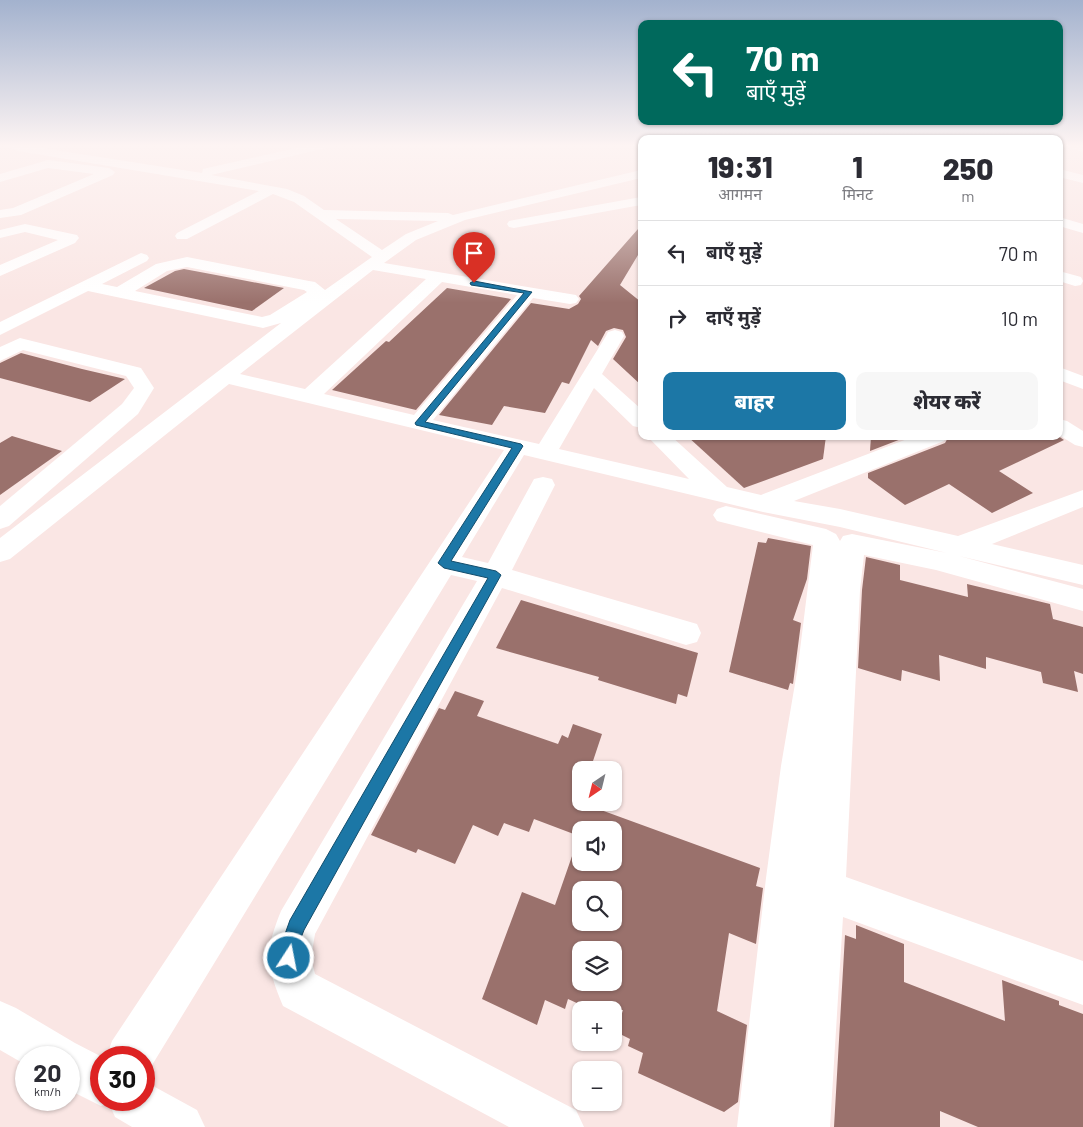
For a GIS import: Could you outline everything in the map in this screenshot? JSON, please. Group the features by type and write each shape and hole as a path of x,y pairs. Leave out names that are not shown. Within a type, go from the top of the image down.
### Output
{"street":[{"path":"0,214 16,212 49,198"},
{"path":"182,236 255,198"},
{"path":"294,198 299,199 376,261 437,278 570,299"},
{"path":"0,552 376,261 412,237 460,217 542,198"},
{"path":"514,224 638,203"},
{"path":"318,214 460,217"},
{"path":"1063,222 1083,229"},
{"path":"0,234 25,228 72,238 0,271"},
{"path":"0,329 140,258"},
{"path":"88,286 263,323 276,319 315,294 317,290 309,286 187,262 162,267 121,292"},
{"path":"310,396 437,278"},
{"path":"1063,278 1075,282"},
{"path":"419,423 529,292"},
{"path":"545,453 615,336"},
{"path":"0,355 20,344 134,372 144,388 130,409 4,512"},
{"path":"591,374 638,418"},
{"path":"1063,375 1083,383"},
{"path":"226,377 545,453 706,500 817,536 827,541 814,666 799,766 787,869 762,1127"},
{"path":"1063,428 1083,440"},
{"path":"661,440 706,500 763,504 840,518 957,547 1083,575"},
{"path":"763,504 926,440"},
{"path":"136,1046 518,446"},
{"path":"543,485 496,575 296,926 289,948 289,969 299,990 559,1127"},
{"path":"957,547 1083,498"},
{"path":"4,512 38,522"},
{"path":"805,1127 825,890 846,590 852,543 936,560 1083,600"},
{"path":"444,563 496,575 686,633"},
{"path":"825,890 1083,983"},
{"path":"0,1024 38,1046"},
{"path":"152,1111 180,1127"}],"building":[{"path":"638,229 638,255 620,285 638,300 638,382 613,359 626,337 623,330 614,328 606,331 598,346 591,340 569,384 562,382 545,413 504,406 492,425 439,415 531,303 569,309 578,304 581,299 579,296"},
{"path":"184,269 284,288 252,311 144,288 175,271"},
{"path":"447,288 511,299 416,410 332,390 386,341 389,342"},
{"path":"21,353 125,379 90,402 0,378 0,363"},
{"path":"12,436 62,451 0,495 0,443"},
{"path":"691,440 825,440 823,459 744,488"},
{"path":"871,440 899,440 870,451"},
{"path":"947,440 1064,440 999,471 1033,493 992,513 949,484 905,505 868,478 868,473 945,443"},
{"path":"768,538 811,546 807,579 793,620 801,623 793,684 790,683 788,690 729,672 758,542 766,543"},
{"path":"866,557 900,565 900,580 968,597 967,584 1050,604 1053,619 1083,627 1083,674 1074,671 1078,692 1043,683 1041,672 986,657 986,669 939,655 940,681 902,670 901,681 858,668 862,590"},
{"path":"521,600 698,653 687,697 678,694 676,704 598,680 599,677 496,648"},
{"path":"455,691 484,701 477,716 558,744 562,735 568,738 573,724 602,734 593,761 572,761 572,811 604,811 760,868 756,886 763,888 756,944 729,933 717,1011 747,1025 738,1102 724,1112 638,1073 643,1053 628,1046 630,1039 622,1035 622,1001 572,1001 568,999 565,1009 545,1000 537,1025 482,999 522,892 555,905 572,856 572,871 622,871 622,821 572,821 572,833 534,819 529,832 504,823 498,836 473,825 455,864 418,849 416,853 371,835 439,708 445,710"},
{"path":"856,925 904,944 904,982 1005,1021 1002,980 1059,1001 1059,1005 1083,1014 1083,1127 978,1127 940,1111 940,1127 834,1127 845,935 856,939"}],"route":[{"path":"289,958 289,948 296,926 496,575 444,563 518,446 419,423 529,292 474,283"}]}
